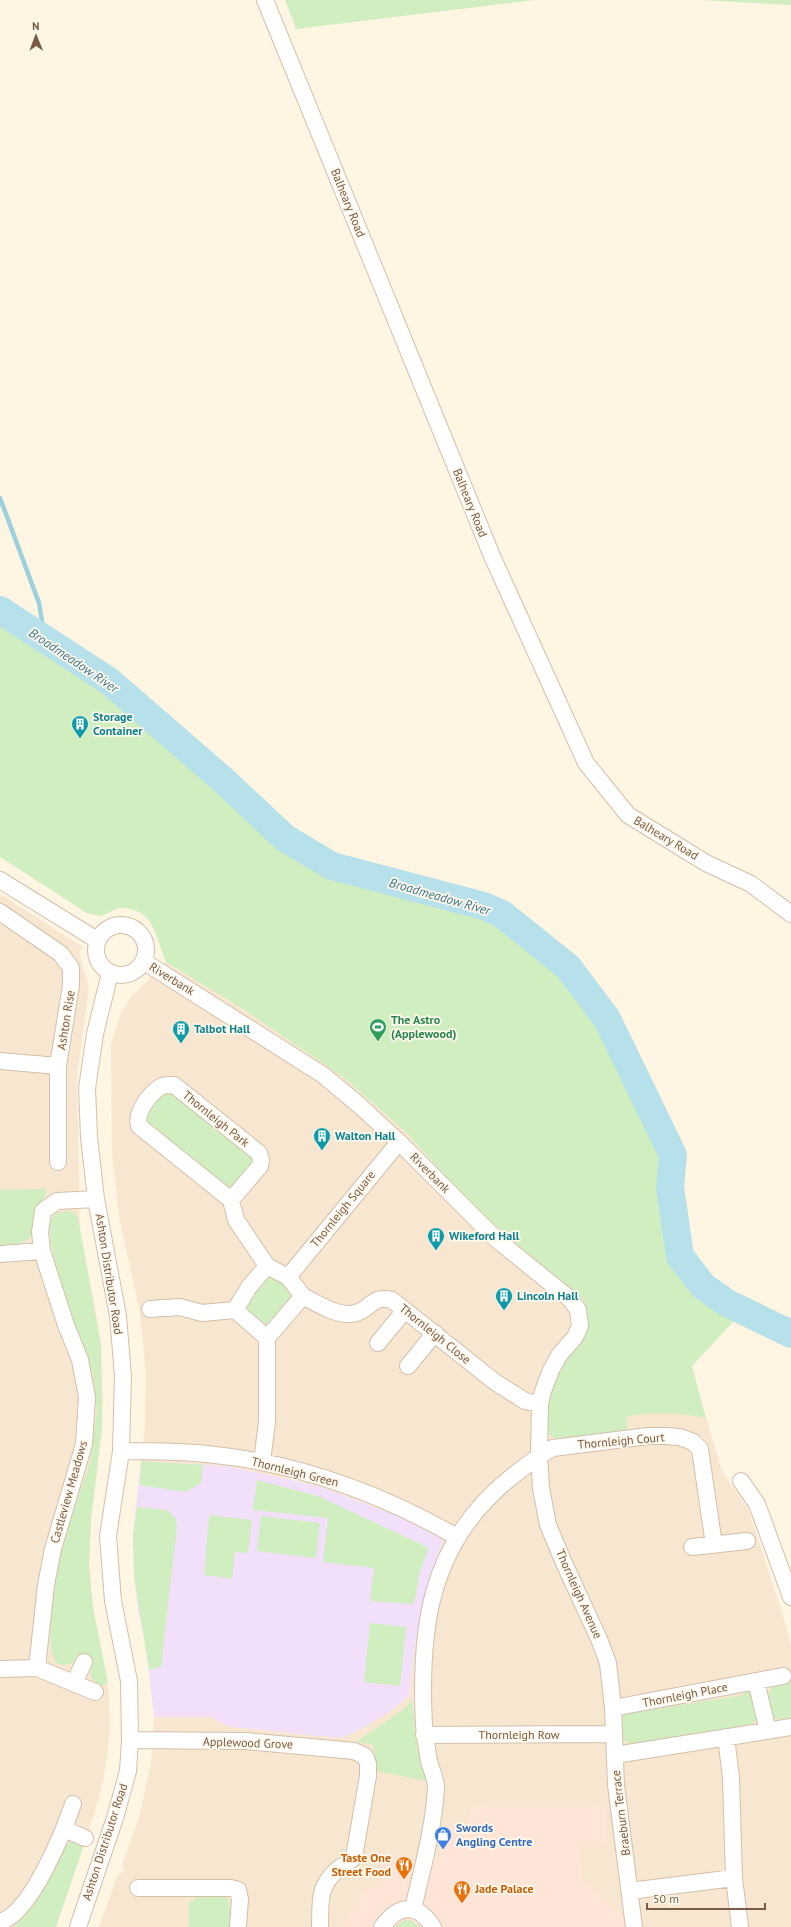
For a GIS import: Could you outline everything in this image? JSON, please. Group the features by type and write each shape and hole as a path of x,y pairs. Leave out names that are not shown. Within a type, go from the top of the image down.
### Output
{"street":[{"name":"Balheary Road","path":"265,0 492,556 586,763 628,815 706,863 751,884 791,914"},
{"path":"0,880 97,940"},
{"name":"Ashton Rise","path":"0,912 61,954 70,968 71,986 58,1066 58,1162"},
{"path":"115,925 131,926 143,937 146,945 144,960 139,967 125,974 110,973 98,962 95,947 97,940 107,928 115,925"},
{"name":"Riverbank","path":"144,960 323,1075 359,1104 496,1239 570,1299 578,1310 580,1326 575,1337 560,1354 551,1370 543,1391 540,1404 539,1455"},
{"name":"Ashton Distributor Road","path":"78,1927 115,1818 128,1771 130,1740 129,1682 113,1601 108,1536 121,1451 123,1376 118,1316 96,1200 89,1137 87,1088 95,1034 110,973"},
{"path":"0,1061 58,1066"},
{"name":"Thornleigh Park","path":"174,1085 259,1153 261,1160 260,1166 237,1195 231,1200 139,1126 137,1120 139,1114 150,1097 163,1086 174,1085"},
{"name":"Thornleigh Square","path":"288,1277 398,1142"},
{"name":"Castleview Meadows","path":"37,1668 46,1585 53,1549 84,1444 87,1397 80,1360 66,1325 42,1251 40,1232 44,1211 57,1201 96,1200"},
{"path":"231,1200 236,1220 267,1266 288,1277 303,1296 267,1338 266,1421 262,1462"},
{"path":"0,1254 42,1251"},
{"path":"235,1310 249,1287 267,1266"},
{"name":"Thornleigh Close","path":"303,1296 328,1309 346,1314 355,1313 382,1298 392,1300 510,1393 526,1401 540,1404"},
{"path":"150,1309 180,1307 202,1313 235,1310 267,1338"},
{"path":"378,1343 405,1310"},
{"path":"408,1366 435,1333"},
{"name":"Thornleigh Court","path":"413,1909 432,1817 436,1785 424,1735 422,1680 428,1617 438,1578 456,1537 483,1502 539,1455 553,1448 648,1436 680,1437 693,1442 700,1450 714,1545"},
{"name":"Thornleigh Green","path":"121,1451 215,1455 262,1462 310,1473 354,1487 424,1518 456,1537"},
{"name":"Thornleigh Avenue","path":"539,1455 541,1488 548,1525 599,1639 608,1663 614,1708 614,1734"},
{"path":"741,1481 757,1504 791,1597"},
{"path":"692,1547 747,1541"},
{"path":"74,1684 84,1662"},
{"path":"0,1669 37,1668 95,1692"},
{"name":"Thornleigh Place","path":"614,1708 784,1676"},
{"path":"756,1681 768,1731"},
{"path":"615,1755 791,1727"},
{"name":"Thornleigh Row","path":"424,1735 614,1734"},
{"name":"Braeburn Terrace","path":"614,1734 616,1785 630,1891"},
{"path":"726,1737 731,1778 734,1833 734,1878 740,1927"},
{"name":"Applewood Grove","path":"130,1740 246,1740 354,1750 365,1756 368,1764 368,1776 354,1857 349,1863 338,1870 324,1885 321,1892 320,1927"},
{"path":"0,1922 8,1920 17,1912 46,1868 73,1804"},
{"path":"64,1828 85,1838"},
{"path":"634,1927 630,1891 734,1878"},
{"path":"138,1888 230,1888 238,1890 240,1899 238,1927"},
{"path":"382,1927 393,1915 401,1910 413,1909 426,1916 433,1927"}],"shaded area":[{"path":"0,894 83,947 79,954 89,988 77,1076 80,1234 94,1301 101,1346 103,1401 102,1428 91,1520 89,1566 93,1608 108,1683 110,1720 108,1749 103,1782 94,1814 56,1927 0,1927"},
{"path":"166,962 243,1009 343,1077 408,1134 463,1197 553,1276 583,1299 588,1318 655,1412 680,1413 706,1418 722,1471 749,1511 787,1629 791,1646 791,1927 99,1927 118,1874 124,1871 122,1865 139,1817 151,1763 154,1717 212,1717 221,1723 232,1727 340,1738 363,1728 409,1696 416,1637 438,1553 442,1546 385,1511 321,1487 228,1466 141,1461 145,1427 146,1375 140,1313 119,1216 112,1154 111,1044 121,1012 131,997"},
{"path":"141,1461 228,1466 321,1487 385,1511 438,1534 443,1539 442,1546 438,1553 416,1637 409,1696 389,1712 363,1728 340,1738 232,1727 221,1723 212,1717 154,1717 146,1646 138,1610 134,1575 133,1534"},
{"path":"471,1807 606,1807 606,1845 579,1846 582,1880 623,1916 628,1927 342,1927 366,1890 381,1881 385,1854 438,1863 446,1821 468,1826"}],"green space":[{"path":"285,0 535,0 296,29"},
{"path":"699,0 791,0 791,5"},
{"path":"0,609 109,681 222,779 285,838 332,866 484,906 502,914 568,967 607,1019 673,1155 670,1187 680,1256 726,1311 736,1319 692,1366 706,1418 656,1413 626,1416 628,1432 559,1440 548,1434 546,1410 550,1391 558,1369 585,1332 588,1318 583,1299 553,1276 463,1197 408,1134 343,1077 243,1009 166,962 156,934 147,918 131,909 119,908 102,916 87,913 0,857"},
{"path":"168,1089 253,1158 253,1161 234,1187 227,1189 149,1124 146,1119 147,1112 164,1090"},
{"path":"46,1189 44,1198 34,1214 31,1237 24,1242 0,1245 0,1190"},
{"path":"66,1211 73,1212 78,1217 101,1346 102,1428 91,1520 89,1566 93,1608 108,1683 101,1686 91,1676 90,1670 92,1662 77,1655 73,1663 63,1665 56,1663 51,1650 50,1623 54,1576 66,1531 90,1463 97,1410 93,1373 65,1299 51,1244 50,1221 56,1213"},
{"path":"269,1275 278,1277 294,1296 267,1325 247,1310 246,1302"},
{"path":"141,1461 203,1465 201,1483 186,1492 140,1485"},
{"path":"257,1480 318,1496 429,1548 420,1572 414,1604 370,1601 374,1568 323,1562 328,1518 253,1510"},
{"path":"137,1507 167,1510 176,1519 177,1527 161,1667 149,1670 134,1576 133,1534"},
{"path":"209,1515 252,1520 248,1553 235,1552 232,1579 204,1575"},
{"path":"261,1516 320,1523 316,1558 257,1551"},
{"path":"370,1623 406,1627 400,1686 364,1682"},
{"path":"791,1681 791,1718 776,1719 773,1716 769,1706 769,1691 777,1684"},
{"path":"750,1690 757,1720 751,1724 634,1744 630,1744 623,1739 622,1719 626,1713 644,1708 644,1711 744,1695 743,1691"},
{"path":"412,1700 417,1748 427,1781 377,1771 373,1744 356,1742 404,1709"},
{"path":"70,1842 77,1842 84,1845 56,1927 14,1927 41,1894 64,1848"},
{"path":"195,1893 215,1894 226,1897 230,1906 230,1927 189,1927 189,1902 194,1902"},
{"path":"411,1920 421,1927 395,1927 402,1921"}],"waterway":[{"path":"0,498 39,603 45,640"},
{"name":"Broadmeadow River","path":"0,610 109,681 222,779 285,838 332,866 484,906 502,914 568,967 607,1019 673,1155 670,1187 680,1256 703,1286 727,1303 791,1334"}],"place":[{"name":"Storage Container","path":"80,739"},
{"name":"The Astro (Applewood)","path":"378,1042"},
{"name":"Talbot Hall","path":"181,1044"},
{"name":"Walton Hall","path":"322,1151"},
{"name":"Wikeford Hall","path":"436,1251"},
{"name":"Lincoln Hall","path":"504,1311"},
{"name":"Swords Angling Centre","path":"443,1850"},
{"name":"Taste One Street Food","path":"404,1880"},
{"name":"Jade Palace","path":"462,1904"}]}
